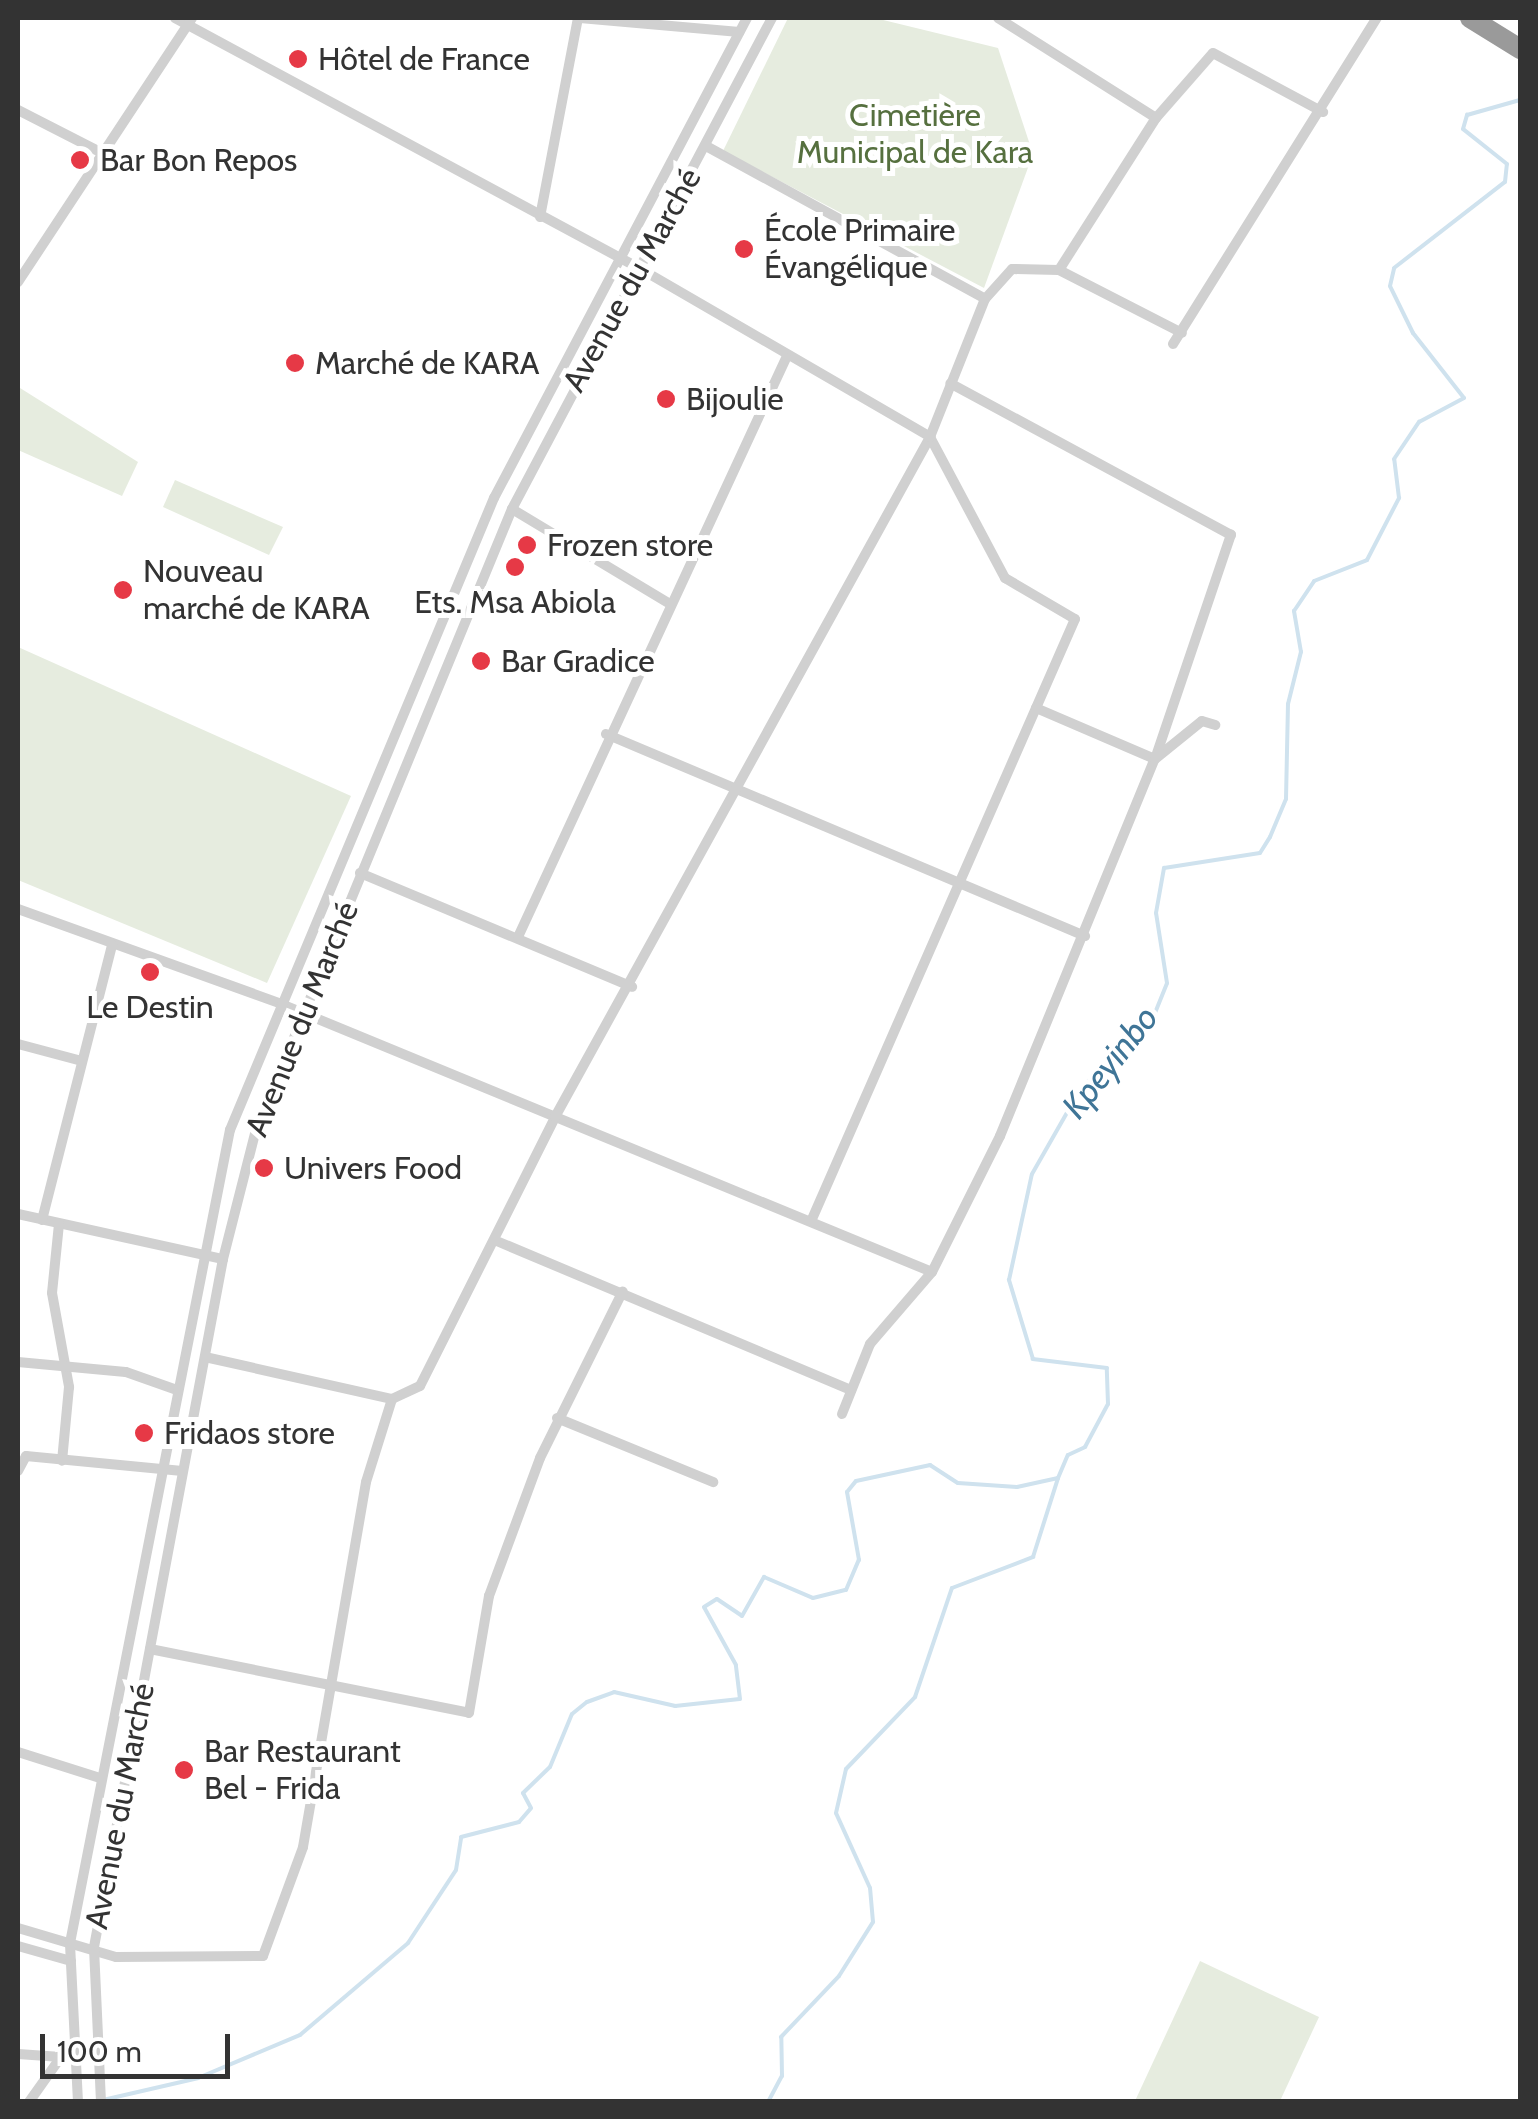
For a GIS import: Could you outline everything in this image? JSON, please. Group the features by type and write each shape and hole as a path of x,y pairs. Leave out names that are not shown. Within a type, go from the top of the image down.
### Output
{"highway":[{"path":"1470,18 1520,49"}],"street":[{"path":"175,18 191,22 639,268 786,358 930,437 1005,578 1075,620 953,881 812,1219"},
{"path":"540,217 579,18 738,32"},
{"name":"Avenue du Marché","path":"78,2102 70,1943 230,1130 455,583 561,357 619,258 747,18"},
{"name":"Avenue du Marché","path":"101,2102 94,1947 223,1259 256,1130 300,1012 512,510 580,369 706,146 772,18"},
{"path":"998,18 1156,118"},
{"path":"1173,344 1323,112 1377,18"},
{"path":"18,282 108,156 191,22"},
{"path":"1059,270 1156,118 1213,53 1323,112"},
{"path":"18,110 108,156"},
{"path":"706,146 985,299"},
{"path":"205,1357 392,1399 420,1386 499,1242 555,1117 632,987 930,437 985,299 1012,269 1059,270 1182,333"},
{"path":"561,357 580,369"},
{"path":"518,938 606,734 786,358"},
{"path":"842,1414 870,1344 932,1272 1085,936 1155,759 1231,535 950,383"},
{"path":"512,510 667,602"},
{"path":"455,583 478,594"},
{"path":"1036,708 1155,759"},
{"path":"1155,759 1202,722 1215,725"},
{"path":"606,734 1085,936"},
{"path":"360,873 632,987"},
{"path":"18,910 279,1003 812,1219 932,1272"},
{"path":"42,1220 112,946"},
{"path":"18,1044 82,1061"},
{"path":"18,1214 223,1259"},
{"path":"59,1224 52,1293 64,1368 62,1461"},
{"path":"499,1242 851,1390"},
{"path":"150,1650 469,1713 489,1596 558,1418 623,1291"},
{"path":"18,1362 126,1372 177,1390"},
{"path":"18,1928 94,1947 116,1957 263,1956 303,1847 334,1689 366,1482 392,1399"},
{"path":"558,1418 713,1482"},
{"path":"18,1471 26,1456 182,1471"},
{"path":"18,1752 100,1778"},
{"path":"18,1946 70,1961"},
{"path":"30,2102 60,2057 74,2047"},
{"path":"18,2054 60,2057"}],"green space":[{"name":"Cimetière Municipal de Kara","path":"788,18 875,18 998,48 1033,154 984,288 723,151"},
{"path":"20,388 138,462 122,496 18,450"},
{"path":"175,480 283,527 269,555 163,507"},
{"path":"18,647 351,796 267,983 18,880"},
{"path":"1200,1961 1319,2017 1280,2101 1135,2101"}],"waterway":[{"name":"Kpeyinbo","path":"103,2100 198,2078 300,2035 408,1943 456,1870 461,1837 519,1822 531,1808 523,1793 550,1767 572,1714 587,1702 614,1692 675,1706 740,1699 736,1665 704,1607 717,1599 742,1616 764,1577 813,1598 846,1590 859,1560 847,1492 856,1481 930,1465 958,1483 1017,1487 1058,1478 1068,1455 1085,1447 1108,1404 1107,1368 1033,1359 1009,1280 1032,1174 1080,1090 1155,1013 1167,983 1156,913 1164,868 1260,853 1270,837 1286,799 1288,704 1301,652 1294,611 1314,581 1367,560 1399,498 1394,459 1419,422 1464,398 1413,333 1390,286 1394,268 1505,182 1507,164 1463,129 1467,115 1520,100"},
{"path":"768,2102 782,2076 781,2037 839,1976 873,1922 870,1888 836,1813 846,1769 915,1697 952,1588 1033,1557 1058,1478"}],"place":[{"name":"Hôtel de France","path":"298,59"},
{"name":"Bar Bon Repos","path":"80,160"},
{"name":"École Primaire Évangélique","path":"744,249"},
{"name":"Marché de KARA","path":"295,363"},
{"name":"Bijoulie","path":"666,399"},
{"name":"Frozen store","path":"527,545"},
{"name":"Ets. Msa Abiola","path":"515,567"},
{"name":"Nouveau marché de KARA","path":"123,590"},
{"name":"Bar Gradice","path":"481,661"},
{"name":"Le Destin","path":"150,972"},
{"name":"Univers Food","path":"264,1168"},
{"name":"Fridaos store","path":"144,1433"},
{"name":"Bar Restaurant Bel - Frida","path":"184,1770"}]}
